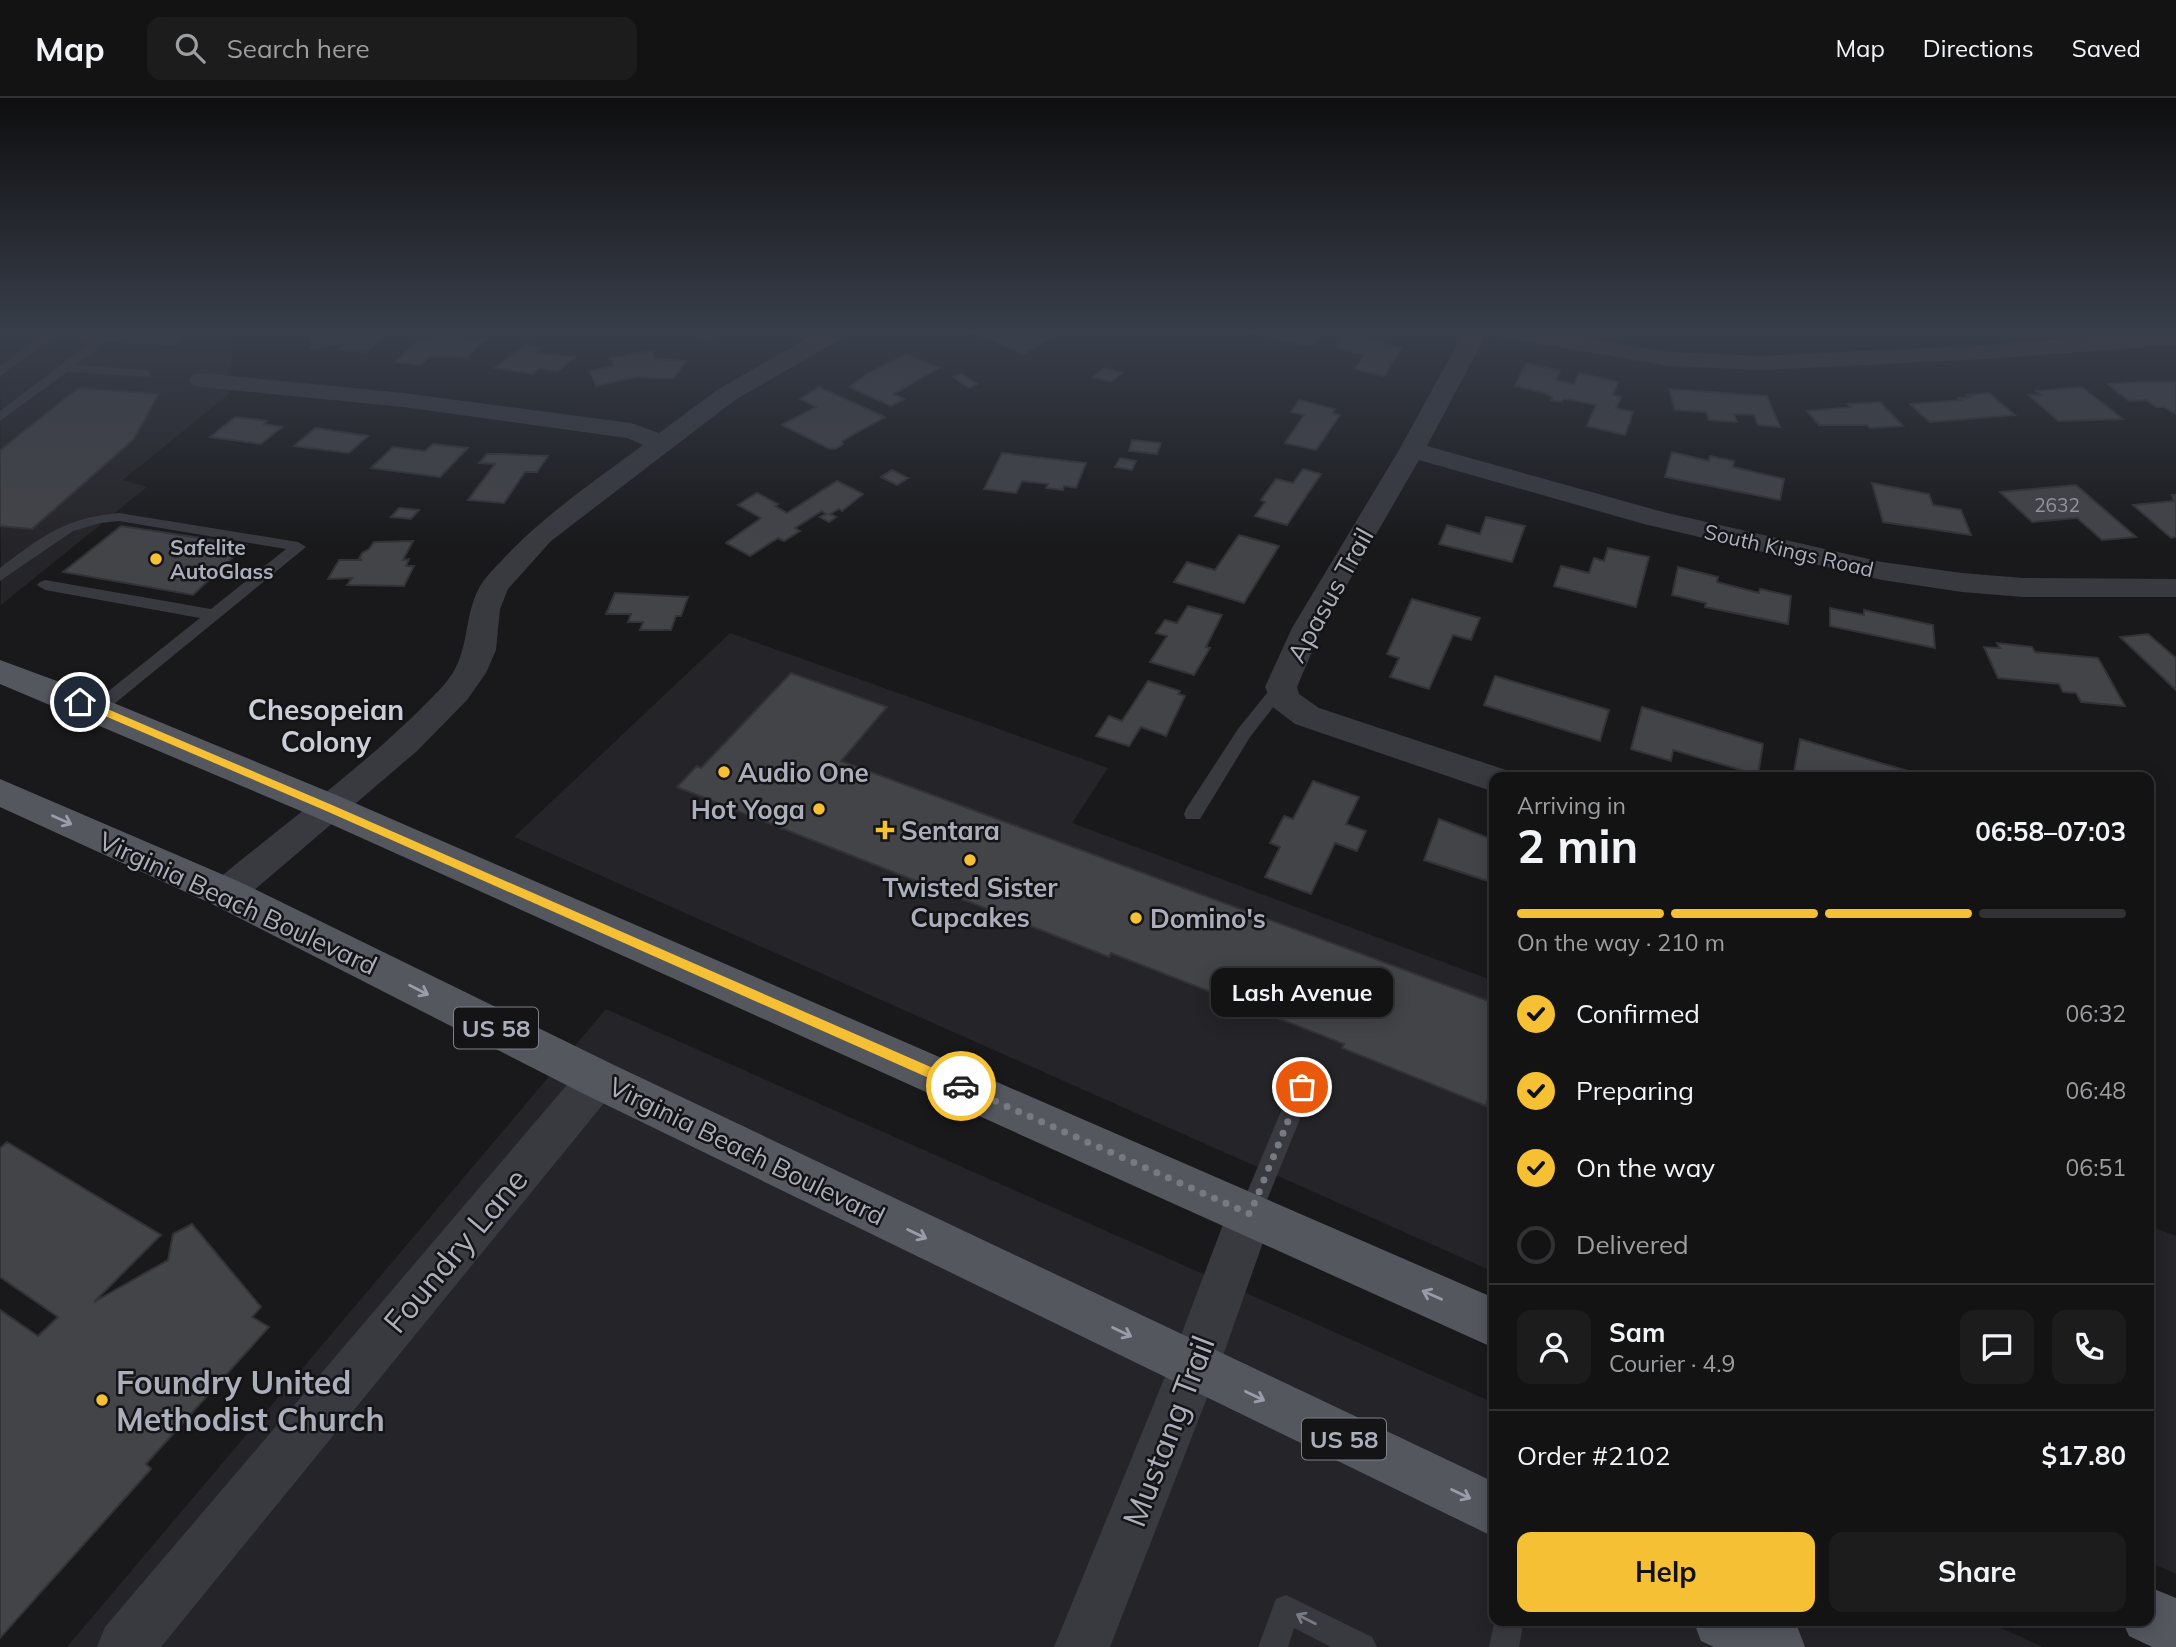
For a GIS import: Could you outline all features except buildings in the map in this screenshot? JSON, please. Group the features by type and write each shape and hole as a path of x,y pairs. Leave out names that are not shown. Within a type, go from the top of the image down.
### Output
{"main road":[{"path":"0,671 328,807 1489,1321"},
{"name":"Virginia Beach Boulevard","path":"0,792 226,893 598,1079 1489,1508"},
{"path":"2154,1618 2176,1628"},
{"path":"1734,1626 1776,1647"}],"street":[{"path":"420,402 631,431 648,436 659,444"},
{"path":"226,893 405,743 456,692 470,673 481,650 485,609 495,586 513,562 541,535 716,402"},
{"name":"Apasus Trail","path":"1438,402 1307,628 1282,687 1285,701 1307,716 1489,777"},
{"name":"South Kings Road","path":"1412,450 1651,517 1864,568 1933,579 2020,588 2095,591 2176,588"},
{"name":"Foundry Lane","path":"125,1647 598,1079"},
{"name":"Mustang Trail","path":"1082,1647 1194,1367 1250,1214"}],"lane":[{"path":"0,417 19,402"},
{"path":"0,576 48,537 65,527 101,517 119,517 298,547 97,709"},
{"path":"0,554 23,557"},
{"path":"46,585 214,615"},
{"path":"1193,814 1244,733 1282,687"},
{"path":"1250,1214 1302,1087"},
{"path":"1273,1647 1286,1609 1362,1647"},
{"path":"1504,1647 1509,1626"}],"shaded area":[{"path":"0,402 219,402 123,480 147,487 1,605"},
{"path":"730,633 1108,768 1072,823 1489,979 1489,1270 514,837"},
{"path":"606,1009 1489,1401 1489,1626 1997,1626 2043,1647 67,1647"},
{"path":"2154,1228 2176,1236 2176,1574 2154,1564"}],"way so far":[{"path":"961,1086 1250,1214 1302,1087"}],"place":[{"name":"Safelite AutoGlass","path":"156,559"},
{"name":"Audio One","path":"724,772"},
{"name":"Hot Yoga","path":"819,809"},
{"name":"Sentara","path":"885,830"},
{"name":"Twisted Sister Cupcakes","path":"970,860"},
{"name":"Domino's","path":"1136,918"},
{"name":"Lash Avenue","path":"1302,1087"},
{"name":"Foundry United Methodist Church","path":"102,1400"}],"district":[{"name":"Chesopeian Colony","path":"326,725"}],"route":[{"path":"80,702 328,807 961,1086"}]}
